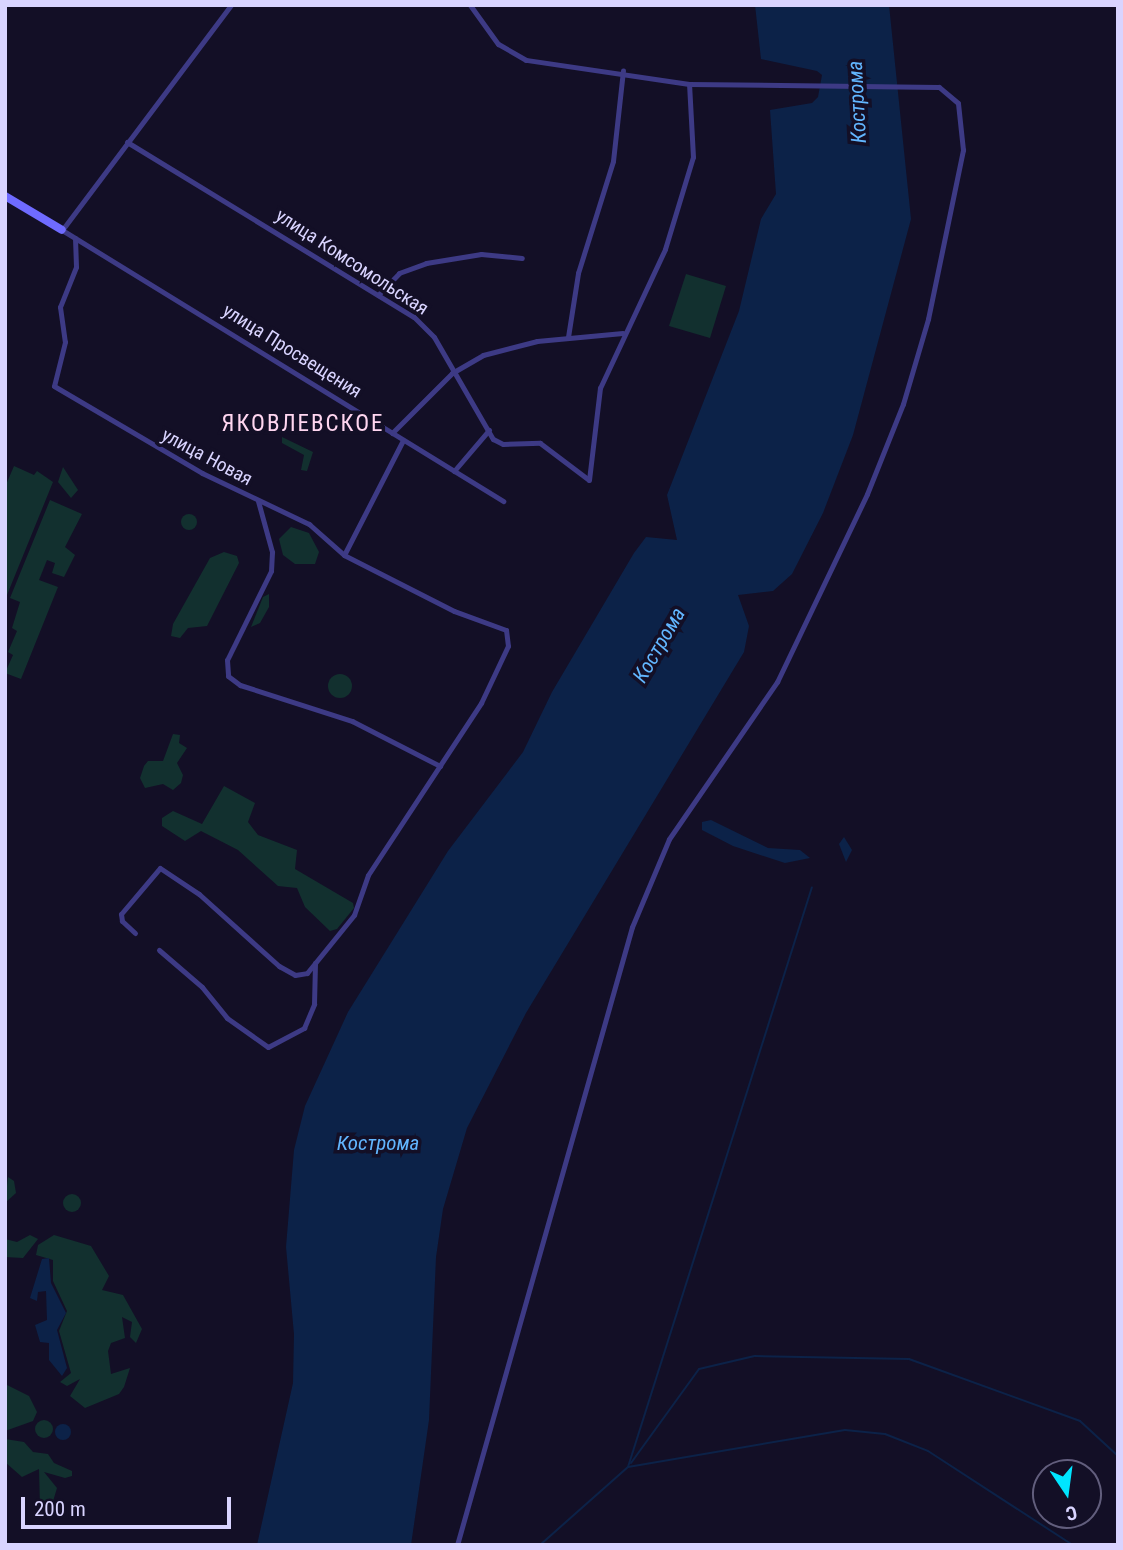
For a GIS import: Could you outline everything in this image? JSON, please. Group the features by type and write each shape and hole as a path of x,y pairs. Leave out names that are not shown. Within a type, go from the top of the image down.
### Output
{"street":[{"path":"5,196 62,230 231,5"},
{"path":"457,1545 632,927 669,839 776,682 827,583 903,404 928,319 964,150 958,103 950,91 900,83 688,84 623,71 526,60 510,53 470,5"},
{"path":"568,337 578,273 613,161 623,71"},
{"path":"454,471 489,430 503,444 541,443 589,480 600,388 623,333 665,249 693,157 688,84"},
{"name":"улица Комсомольская","path":"127,142 414,317 434,337 452,373 489,430"},
{"name":"улица Просвещения","path":"62,230 503,501"},
{"name":"улица Новая","path":"75,238 76,267 60,307 65,342 54,386 202,473 309,524 344,555 509,634 505,653 481,703 440,766"},
{"path":"378,295 398,273 426,263 481,254 522,258"},
{"path":"392,433 452,373 505,347 568,337 623,333"},
{"path":"344,555 403,440"},
{"path":"135,933 122,921 121,914 160,868 200,894 279,966 303,975 354,915 368,875 440,766 352,721 240,685 228,676 227,660 271,571 272,552 258,501"},
{"path":"159,950 202,987 227,1018 268,1047 304,1028 314,1004 315,963"}],"green space":[{"path":"686,274 726,286 710,338 669,326"},
{"path":"282,437 313,452 307,471 301,470 304,455 282,443"},
{"path":"14,466 34,475 37,471 53,482 7,595 5,487"},
{"path":"63,467 78,490 71,498 58,482"},
{"path":"50,500 82,514 65,547 75,555 64,577 52,573 55,563 47,560 39,580 58,587 21,679 5,673 13,655 8,652 17,631 12,628 20,602 10,598"},
{"path":"186,514 192,514 197,522 195,528 186,530 181,525 181,519"},
{"path":"291,527 309,533 319,552 315,564 295,564 283,555 279,539"},
{"path":"224,552 237,556 239,563 207,626 188,628 180,638 171,636 173,624 210,558"},
{"path":"269,594 269,607 260,623 251,627 263,597"},
{"path":"340,674 349,677 352,686 349,695 340,698 331,695 328,686 331,677"},
{"path":"173,734 180,735 179,743 187,748 177,763 183,775 181,783 173,790 163,784 145,788 140,778 144,766 148,761 163,761"},
{"path":"224,786 255,803 248,822 258,835 297,850 295,869 353,903 354,908 337,929 330,931 305,907 297,888 278,886 238,850 201,831 185,841 162,826 162,818 173,811 202,824"},
{"path":"8,1177 14,1181 16,1193 5,1203"},
{"path":"68,1194 76,1194 81,1203 79,1210 68,1212 63,1207 63,1199"},
{"path":"30,1235 38,1239 23,1258 5,1257 5,1239 17,1242"},
{"path":"54,1235 91,1246 109,1276 102,1290 123,1295 142,1329 136,1343 130,1337 132,1322 122,1317 125,1338 111,1343 108,1351 111,1374 130,1368 124,1387 119,1394 85,1408 70,1396 80,1379 67,1386 60,1382 71,1373 59,1331 67,1311 53,1281 53,1260 36,1255 38,1245"},
{"path":"5,1384 29,1396 37,1412 33,1421 5,1431"},
{"path":"44,1420 50,1423 53,1429 50,1435 44,1438 38,1435 35,1429 38,1423"},
{"path":"5,1439 24,1442 33,1452 48,1454 54,1463 72,1471 72,1476 65,1478 44,1472 57,1488 51,1508 40,1507 39,1469 22,1477 5,1462"}],"water":[{"name":"Кострома","path":"755,5 889,5 911,219 853,435 823,513 792,574 773,591 738,595 749,626 744,652 526,1013 467,1128 443,1209 436,1257 429,1420 411,1545 257,1545 293,1383 294,1334 286,1247 294,1150 305,1106 348,1012 448,851 523,752 552,692 634,553 646,537 677,540 667,495 739,311 761,219 776,194 770,110 812,103 818,97 822,75 817,71 761,59"},
{"path":"711,820 768,848 800,850 810,858 785,863 733,846 702,830 702,822"},
{"path":"844,837 852,850 846,862 839,844"},
{"path":"49,1258 51,1283 66,1313 57,1330 67,1368 62,1376 49,1360 49,1343 40,1342 35,1325 47,1320 46,1291 38,1292 37,1301 30,1298 42,1259"},
{"path":"60,1424 66,1424 71,1432 69,1438 60,1440 55,1435 55,1429"}],"waterway":[{"path":"628,1467 812,887"},
{"path":"631,1463 699,1369 755,1356 909,1359 1080,1421 1118,1456"},
{"path":"540,1545 628,1467 845,1430 885,1434 928,1451 1073,1545"}],"district":[{"name":"ЯКОВЛЕВСКОЕ","path":"303,424"}]}
